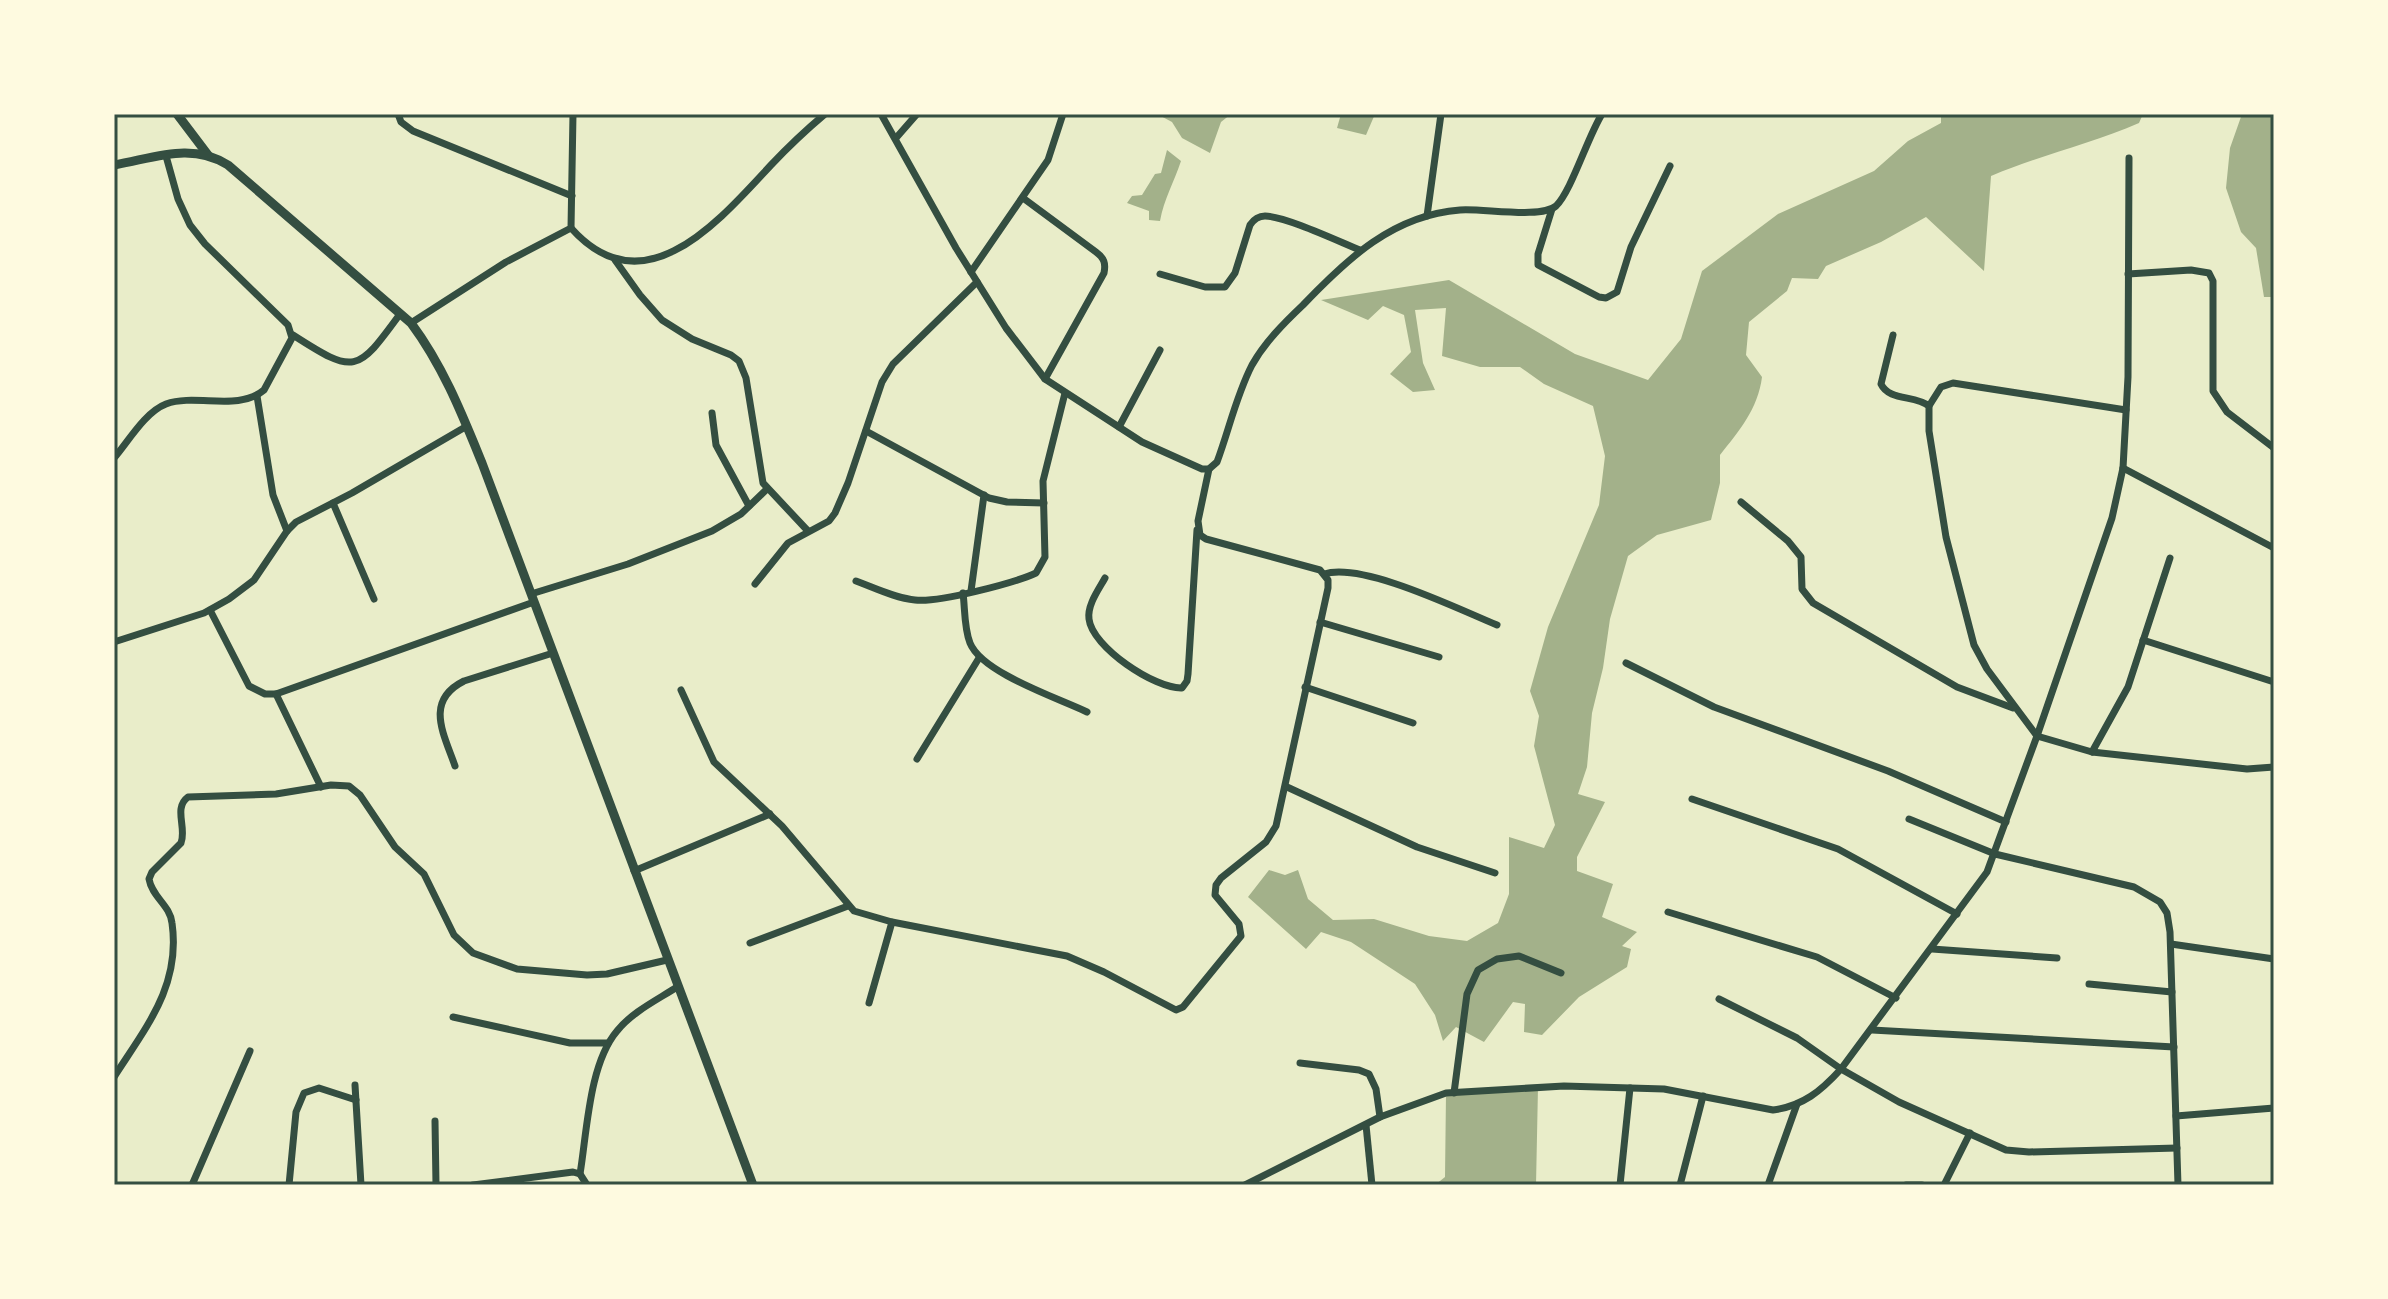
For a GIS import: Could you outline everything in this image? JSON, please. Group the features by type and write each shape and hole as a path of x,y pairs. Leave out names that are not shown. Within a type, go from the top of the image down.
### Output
{"street":[{"path":"177,114 208,155"},
{"path":"398,114 401,122 413,131 572,196"},
{"path":"573,114 571,228 594,249 615,260 633,262 651,261 697,238 717,222 792,143 825,114"},
{"path":"881,114 977,282 1006,328 1045,379 1169,455 1209,469"},
{"path":"896,138 917,114"},
{"path":"971,272 1048,160 1063,114"},
{"path":"1427,216 1441,114"},
{"path":"1602,114 1591,131 1562,198 1552,209 1538,254 1538,265 1599,297 1606,298 1617,292 1631,247 1670,166"},
{"path":"114,165 196,152 228,165 411,323 439,364 467,426 753,1185"},
{"path":"166,156 178,199 190,225 205,244 288,325 293,335 323,355 351,363 362,360 400,314"},
{"path":"1245,1185 1380,1117 1436,1095 1564,1086 1664,1089 1773,1110 1789,1108 1816,1094 1841,1069 1982,881 1995,854 2112,518 2123,468 2126,410 2129,158"},
{"path":"1023,198 1096,252 1106,265 1045,379"},
{"path":"1105,578 1089,611 1091,628 1097,638 1104,647 1138,670 1174,688 1182,688 1188,674 1197,528 1209,469 1217,462 1239,395 1259,353 1302,305 1360,250 1391,229 1427,216 1463,210 1527,212 1552,209"},
{"path":"1160,274 1205,287 1225,287 1235,273 1250,225 1261,216 1294,224 1360,250"},
{"path":"411,323 506,262 571,228"},
{"path":"615,260 662,320 692,339 731,355 743,368 760,472 767,489 808,531"},
{"path":"2128,274 2191,270 2209,273 2213,281 2213,391 2227,412 2274,448"},
{"path":"755,584 782,548 829,521 835,513 882,382 893,364 977,282"},
{"path":"114,458 155,412 168,404 241,400 257,396 264,390 293,335"},
{"path":"1893,335 1882,375 1883,390 1929,406"},
{"path":"1119,427 1160,350"},
{"path":"2126,410 1953,383 1941,387 1929,406 1929,431 1951,563 1963,593 1974,645 1987,669 2037,736 2092,752 2247,769 2274,767"},
{"path":"856,581 918,601 1027,577 1042,567 1045,557 1043,481 1065,393"},
{"path":"257,396 273,495 287,531"},
{"path":"712,413 716,445 749,506"},
{"path":"114,642 210,610 249,586 296,522 467,426"},
{"path":"866,431 984,495 1007,502 1044,503"},
{"path":"2123,468 2274,548"},
{"path":"210,610 249,686 265,694 276,694 674,547 724,526 767,489"},
{"path":"984,495 967,592 969,641 979,658 998,670 1087,712"},
{"path":"1741,502 1788,541 1801,557 1802,589 1813,603 1957,687 2016,709"},
{"path":"333,503 374,599"},
{"path":"681,690 714,762 770,814 848,906 861,915 1067,956 1176,1010 1183,1007 1241,936 1239,924 1215,895 1219,882 1272,836 1287,787 1305,687 1328,588 1320,570 1206,539 1197,528"},
{"path":"2092,752 2125,694 2170,558"},
{"path":"1324,574 1345,571 1379,579 1497,625"},
{"path":"1320,622 1439,657"},
{"path":"2143,640 2274,682"},
{"path":"455,766 439,708 443,697 464,681 553,653"},
{"path":"917,759 979,658"},
{"path":"1626,663 1714,707 1888,771 2006,822"},
{"path":"1305,687 1413,723"},
{"path":"276,694 321,787"},
{"path":"114,1077 162,1001 170,980 172,921 167,908 154,894 149,879 184,838 180,811 183,800 195,796 276,794 349,786 356,790 395,847 424,874 454,935 473,953 517,969 587,975 607,974 667,960"},
{"path":"1287,787 1417,847 1495,873"},
{"path":"1692,799 1838,849 1957,914"},
{"path":"634,871 770,814"},
{"path":"1909,819 1995,854 2134,887 2160,902 2167,913 2171,944 2178,1185"},
{"path":"750,943 848,906"},
{"path":"1668,912 1817,957 1896,998"},
{"path":"869,1003 892,922"},
{"path":"2171,944 2274,959"},
{"path":"1932,949 2057,958"},
{"path":"1454,1093 1467,994 1478,970 1497,959 1519,956 1561,973"},
{"path":"2089,984 2172,992"},
{"path":"587,1185 580,1174 594,1088 608,1043 631,1017 677,987"},
{"path":"1719,999 1797,1038 1841,1069 1899,1102 2017,1152 2177,1148"},
{"path":"453,1017 570,1043 608,1043"},
{"path":"1872,1030 2174,1047"},
{"path":"192,1185 250,1051"},
{"path":"1300,1063 1369,1074 1376,1089 1380,1117"},
{"path":"355,1085 361,1185"},
{"path":"289,1185 296,1112 304,1093 319,1088 356,1100"},
{"path":"1620,1185 1630,1088"},
{"path":"1680,1185 1703,1096"},
{"path":"1768,1185 1798,1103"},
{"path":"2176,1116 2274,1108"},
{"path":"435,1121 436,1185"},
{"path":"1366,1125 1372,1185"},
{"path":"1944,1185 1970,1133"},
{"path":"473,1185 560,1172 580,1174"},
{"path":"1906,1185 1922,1185"}],"shaded area":[{"path":"1157,114 1231,114 1221,122 1210,153 1182,138 1172,122"},
{"path":"1341,114 1375,114 1366,135 1337,128"},
{"path":"1941,114 2143,114 2139,123 1991,176 1984,271 1926,217 1881,242 1826,266 1818,279 1792,278 1787,291 1749,322 1746,355 1762,377 1760,389 1747,419 1720,455 1720,483 1711,520 1657,535 1628,556 1610,619 1592,713 1587,767 1578,794 1605,802 1577,857 1577,871 1613,884 1602,917 1637,932 1622,946 1631,949 1627,967 1579,997 1542,1035 1524,1032 1525,1004 1513,1002 1484,1042 1456,1027 1443,1041 1435,1015 1415,984 1351,942 1321,932 1306,949 1248,897 1269,870 1285,875 1298,870 1308,899 1333,920 1374,919 1429,936 1467,941 1498,923 1509,894 1509,837 1544,848 1555,825 1534,746 1539,716 1530,691 1548,627 1599,505 1605,456 1593,406 1544,384 1520,367 1480,367 1442,356 1446,308 1415,310 1423,363 1435,390 1413,392 1390,374 1411,352 1404,315 1383,306 1368,320 1321,300 1449,280 1575,354 1648,380 1681,339 1702,271 1778,214 1874,171 1908,141 1941,123"},
{"path":"2242,114 2274,114 2274,297 2264,297 2256,248 2241,232 2226,188 2230,148"},
{"path":"1167,150 1181,161 1160,221 1149,220 1149,211 1127,203 1132,196 1142,195 1155,174 1161,173"},
{"path":"1538,1087 1536,1185 1435,1185 1445,1177 1446,1094"}]}
